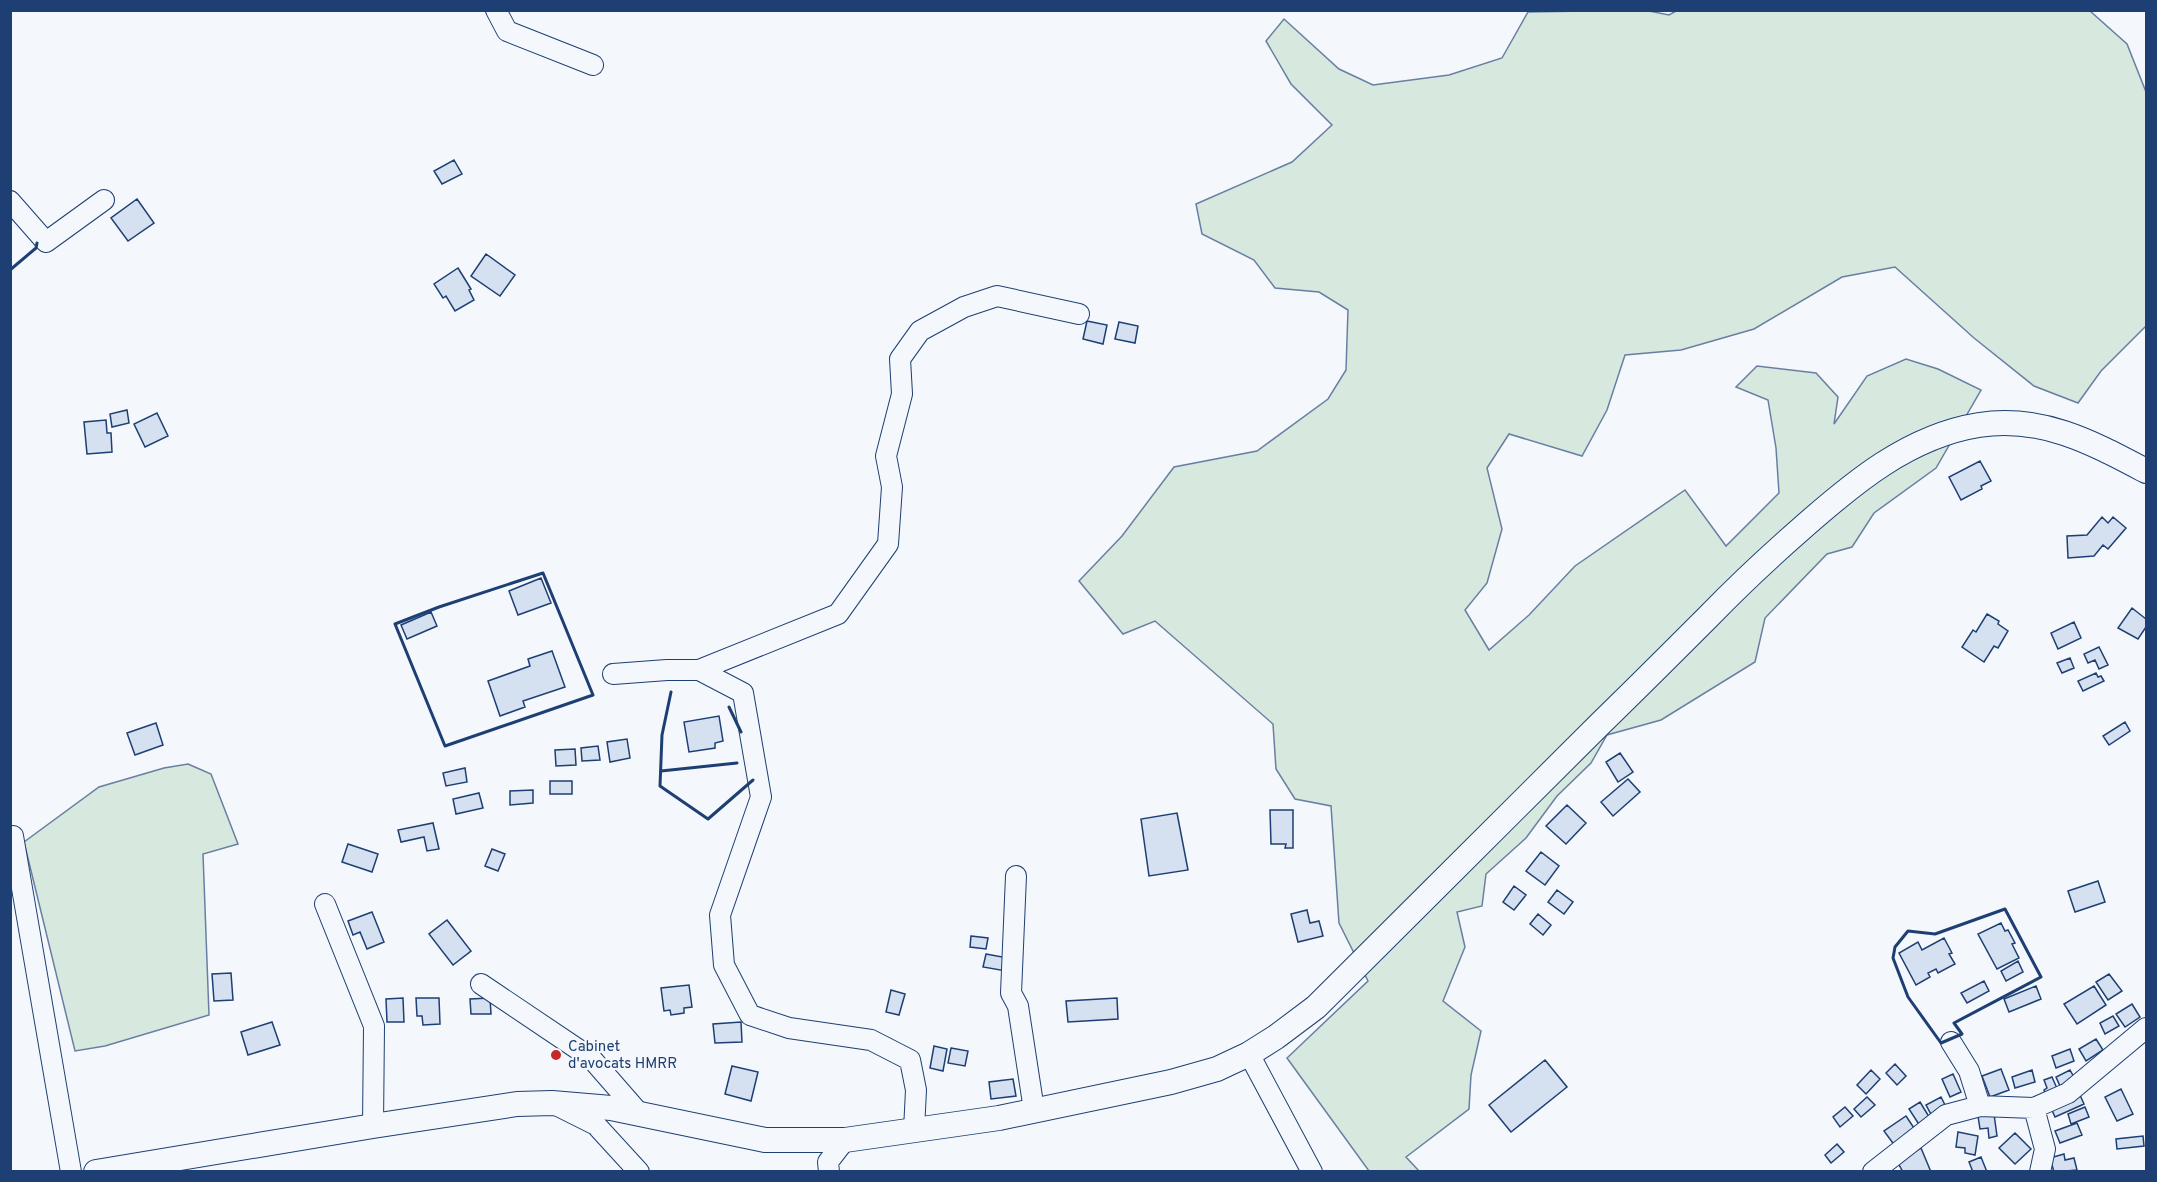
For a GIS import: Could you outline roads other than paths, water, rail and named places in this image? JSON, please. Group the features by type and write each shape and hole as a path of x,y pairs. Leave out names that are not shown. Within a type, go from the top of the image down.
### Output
{"main road":[{"path":"96,1172 373,1126 517,1104 552,1102 611,1108 765,1140 845,1140 1034,1110 1171,1082 1217,1069 1249,1054 1316,1007 1755,569 1841,493 1873,470 1908,449 1942,434 1978,425 2011,422 2050,428 2090,441 2146,471"}],"street":[{"path":"496,10 507,31 593,65"},
{"path":"10,201 46,242 104,200"},
{"path":"614,674 699,669 837,614 888,544 892,487 886,456 902,394 900,359 920,331 964,307 997,296 1079,314"},
{"path":"699,669 743,693 761,797 720,915 724,964 750,1015 789,1028 871,1040 910,1060 916,1090 914,1130"},
{"path":"13,836 71,1172"},
{"path":"1016,876 1011,993 1018,1006 1034,1110"},
{"path":"325,904 374,1026 373,1126"},
{"path":"481,984 591,1058 639,1113"},
{"path":"1873,1172 1946,1115 1980,1106 2034,1108 2068,1093 2146,1033"},
{"path":"1951,1042 1969,1071 1980,1106"},
{"path":"1249,1054 1312,1172"},
{"path":"552,1102 596,1125 639,1172"},
{"path":"2034,1108 2045,1149 2040,1172"},
{"path":"829,1172 828,1162 845,1140"}],"place":[{"name":"Cabinet d'avocats HMRR","path":"556,1055"}]}
